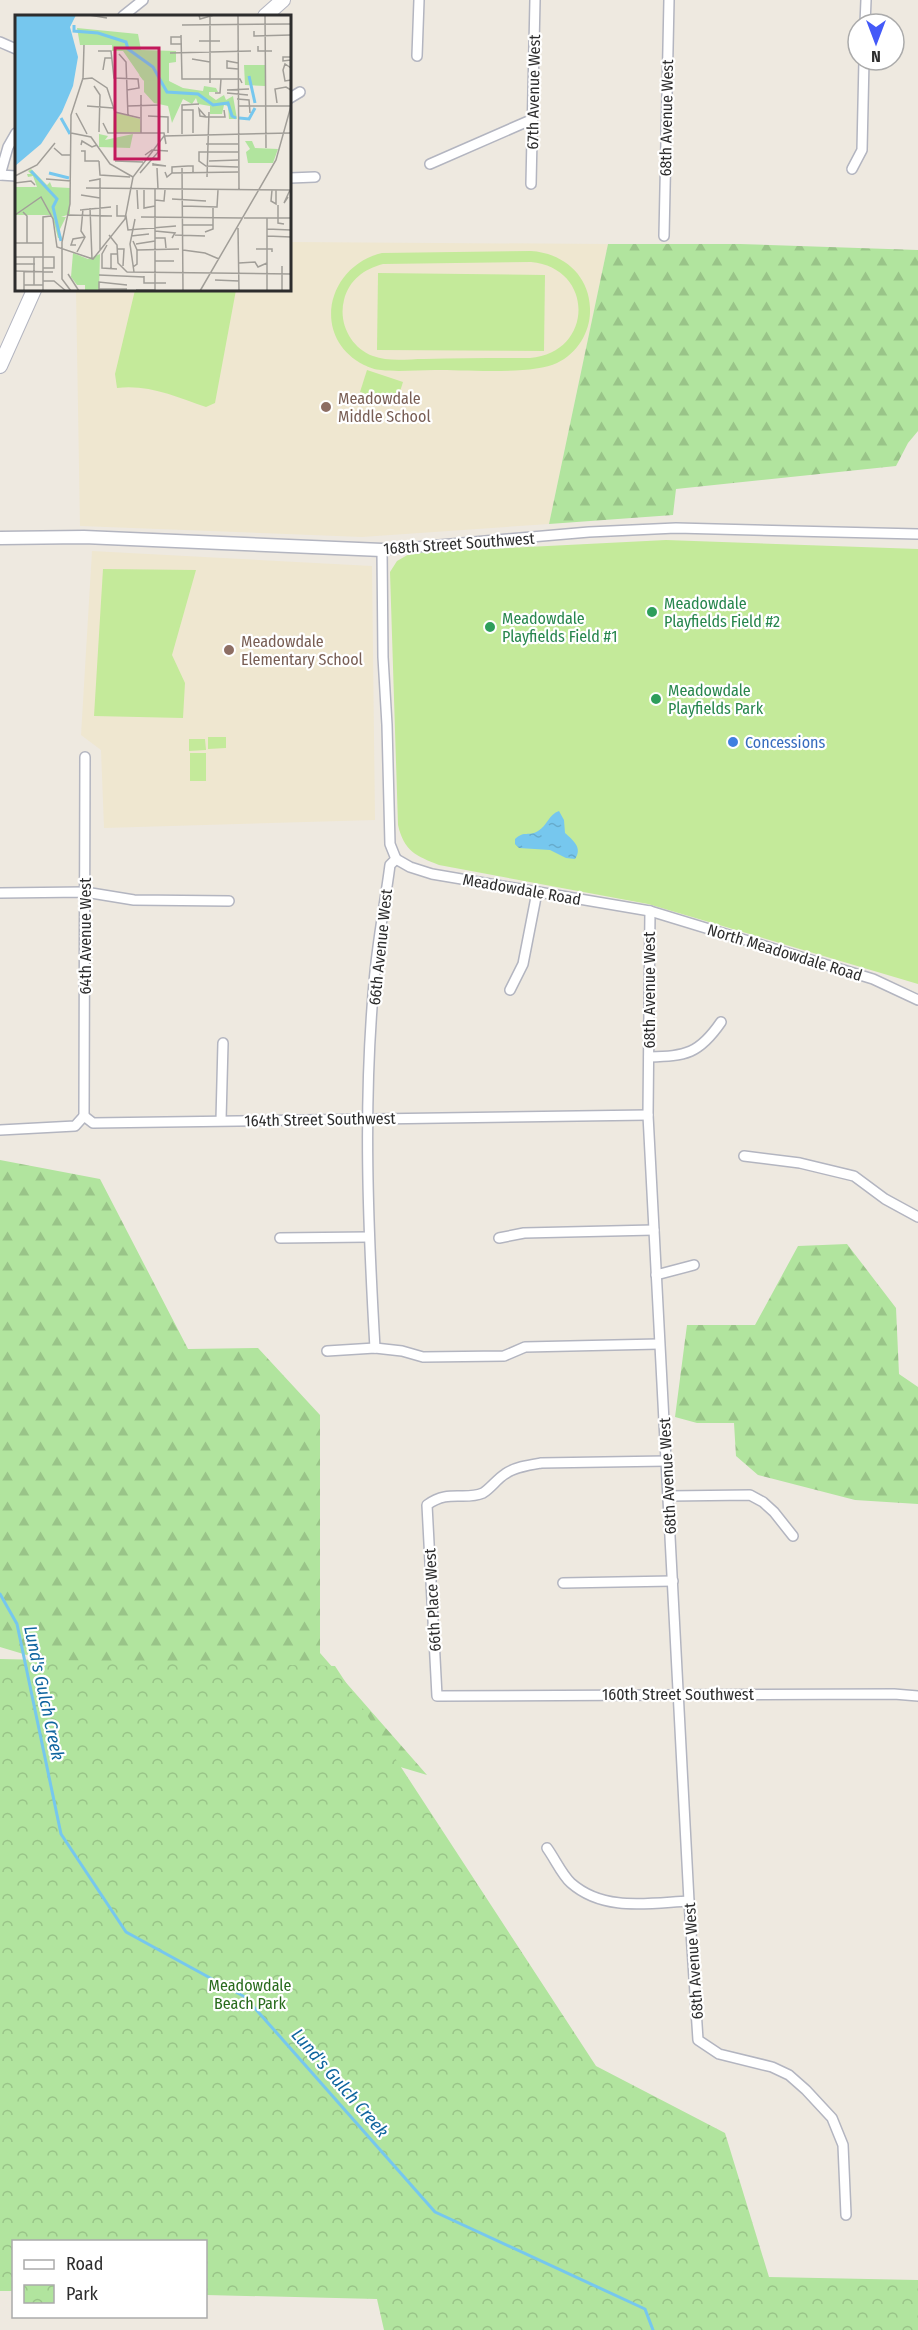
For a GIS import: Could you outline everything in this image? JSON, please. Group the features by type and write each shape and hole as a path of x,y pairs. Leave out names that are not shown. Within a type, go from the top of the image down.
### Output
{"main road":[{"path":"266,15 283,0"},
{"path":"0,366 34,291"}],"street":[{"path":"124,15 143,0"},
{"path":"417,56 419,0"},
{"name":"67th Avenue West","path":"531,184 535,0"},
{"name":"68th Avenue West","path":"664,236 669,0"},
{"path":"0,42 15,49"},
{"path":"852,169 862,150 864,72"},
{"path":"291,97 300,92"},
{"path":"430,164 533,119"},
{"path":"15,135 8,147 0,175 15,176"},
{"path":"291,178 315,177"},
{"name":"168th Street Southwest","path":"0,538 84,537 382,550 589,532 675,528 918,534"},
{"path":"382,550 383,657 390,844 396,859"},
{"name":"64th Avenue West","path":"84,1116 85,757"},
{"name":"Meadowdale Road","path":"396,859 410,867 432,874 650,911"},
{"name":"66th Avenue West","path":"375,1348 368,1237 368,1118 374,982 390,865 396,859"},
{"path":"0,893 86,892 134,900 229,901"},
{"path":"510,990 523,964 537,892"},
{"name":"68th Avenue West","path":"650,911 648,1115 698,2040 719,2055 772,2067 789,2075 832,2118 843,2145 846,2215"},
{"name":"North Meadowdale Road","path":"650,911 873,979 918,1000"},
{"path":"649,1057 676,1056 693,1051 708,1041 721,1022"},
{"path":"221,1120 223,1043"},
{"name":"164th Street Southwest","path":"84,1116 93,1124 221,1120 648,1115"},
{"path":"0,1130 75,1126 84,1116"},
{"path":"744,1156 800,1163 854,1176 885,1199 918,1217"},
{"path":"499,1238 524,1233 654,1230"},
{"path":"280,1238 368,1237"},
{"path":"656,1275 694,1265"},
{"path":"327,1351 375,1348 402,1351 423,1358 504,1356 525,1347 659,1344"},
{"name":"66th Place West","path":"437,1696 427,1505 436,1498 482,1493 506,1473 542,1463 667,1461"},
{"path":"669,1496 750,1495 763,1502 774,1512 793,1536"},
{"path":"563,1583 673,1581"},
{"name":"160th Street Southwest","path":"437,1696 680,1694 918,1696"},
{"path":"548,1848 570,1882 607,1901 627,1904 689,1901"}],"shaded area":[{"name":"Meadowdale Middle School","path":"291,242 608,244 549,524 362,537 80,526 76,291 291,291"},
{"name":"Meadowdale Elementary School","path":"92,551 372,566 375,820 104,828 101,750 81,735"}],"green space":[{"path":"608,244 740,244 918,250 918,431 908,443 896,466 676,489 673,515 549,524"},
{"path":"531,251 554,256 572,268 585,285 590,308 586,333 577,347 564,359 546,367 498,371 394,371 379,370 364,365 347,353 336,338 331,321 332,303 338,287 348,272 363,260 382,253","holes":["531,262 552,268 567,279 576,294 578,310 575,327 566,342 551,353 530,358 385,359 373,356 358,347 345,326 343,309 346,293 358,276 383,264"]},
{"path":"378,273 545,275 544,351 377,350"},
{"path":"135,291 236,291 215,403 206,407 151,390 117,388 115,374"},
{"path":"367,370 403,382 396,404 360,392"},
{"name":"Meadowdale Playfields Park","path":"666,540 918,549 918,984 648,904 439,865 412,851 404,841 398,825 390,572 397,561 411,553"},
{"path":"103,569 196,570 172,655 185,683 183,718 94,716"},
{"path":"208,737 226,737 226,748 208,749"},
{"path":"189,739 205,739 206,750 189,751"},
{"path":"190,753 206,753 206,781 190,781"},
{"path":"0,1160 100,1179 188,1349 258,1348 320,1415 320,1653 427,1775 0,1647"},
{"path":"847,1244 896,1308 899,1374 918,1387 918,1504 855,1500 758,1475 736,1456 734,1423 697,1423 675,1417 687,1325 755,1325 798,1246"},
{"name":"Meadowdale Beach Park","path":"0,1659 335,1666 596,2066 725,2133 769,2277 918,2280 918,2330 384,2330 377,2299 207,2295 207,2240 12,2240 12,2291 0,2291"}],"water":[{"path":"559,811 564,820 565,833 574,841 578,851 575,859 566,858 550,850 519,848 515,844 518,836 538,831"}],"waterway":[{"name":"Lund's Gulch Creek","path":"0,1594 17,1624 61,1834 126,1932 245,1997 435,2212 645,2309 653,2330"}],"place":[{"name":"Meadowdale Middle School","path":"326,407"},
{"name":"Meadowdale Playfields Field #2","path":"652,612"},
{"name":"Meadowdale Playfields Field #1","path":"490,627"},
{"name":"Meadowdale Elementary School","path":"229,650"},
{"name":"Meadowdale Playfields Park","path":"656,699"},
{"name":"Concessions","path":"733,742"}]}
